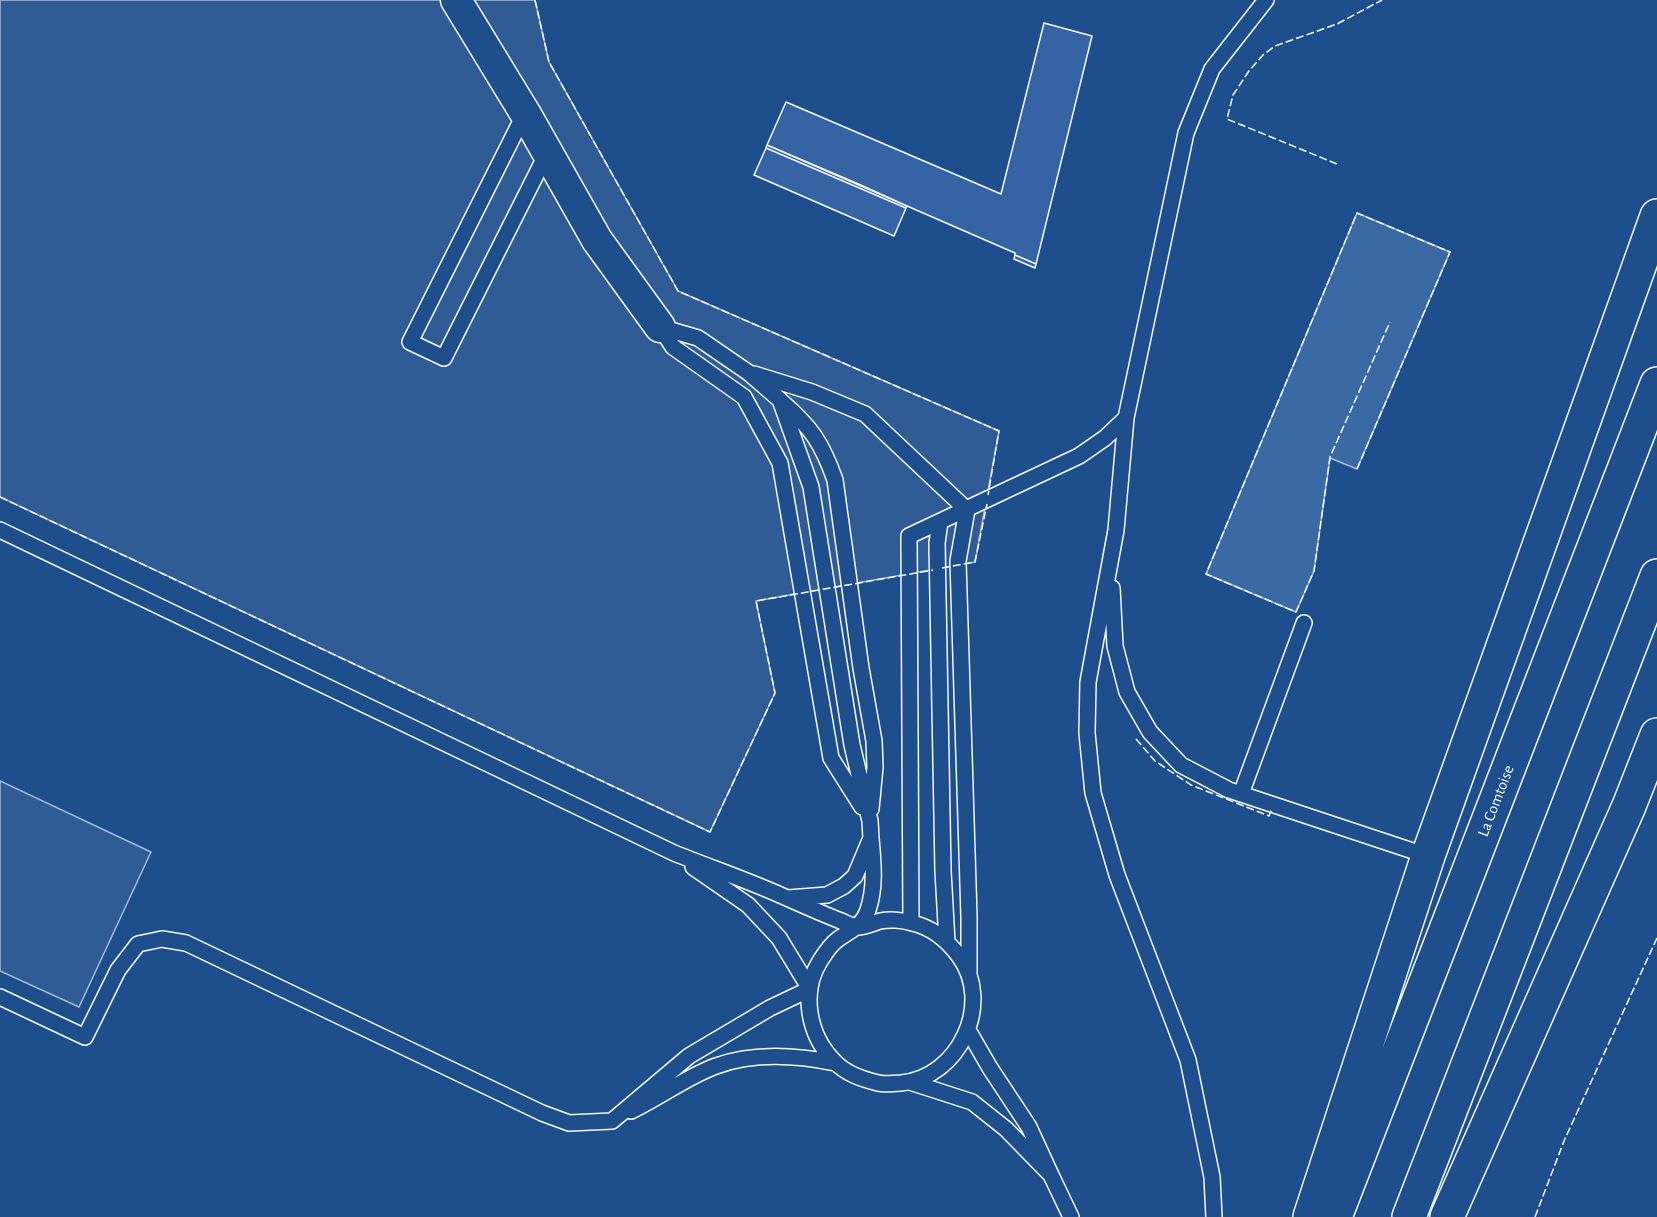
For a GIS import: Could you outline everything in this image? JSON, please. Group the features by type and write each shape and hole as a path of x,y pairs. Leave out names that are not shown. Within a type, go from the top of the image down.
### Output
{"highway":[{"path":"1310,1217 1428,856 1657,216"},
{"name":"La Comtoise","path":"1335,1217 1657,384"},
{"path":"1409,1217 1657,576"},
{"path":"1447,1217 1629,806 1657,735"}],"street":[{"path":"456,0 525,113 597,240 660,327"}],"lane":[{"path":"1214,1217 1212,1177 1188,1060 1117,875 1093,793 1087,734 1088,682 1111,567 1126,418 1186,133 1212,69 1266,0"},
{"path":"525,113 410,342 444,358 547,153"},
{"path":"660,327 698,338 749,373 800,417 824,450 835,480 861,668 874,741 870,821 874,873 868,911 858,927"},
{"path":"660,327 673,347 744,397 780,463 831,758 870,821"},
{"path":"749,373 812,392 865,414 967,510"},
{"path":"780,400 811,487 852,746 870,821"},
{"path":"912,922 909,536 1079,456 1105,438 1126,418"},
{"path":"967,510 958,561 969,976 973,1003 968,1030 955,1053 935,1071 910,1082 883,1084 857,1077 835,1063 818,1041 810,1016 810,989 818,963 835,942 858,927 884,920 912,922 930,930 947,942 960,958 969,976"},
{"path":"940,522 937,555 943,859 947,942"},
{"path":"0,530 674,853 858,927"},
{"path":"1111,567 1115,646 1127,692 1150,732 1181,765 1229,790 1428,856"},
{"path":"1241,794 1304,623"},
{"path":"787,898 827,895 843,886 855,876 871,838"},
{"path":"674,853 748,905 779,938 810,989"},
{"path":"0,997 85,1037 118,970 138,944 162,939 186,943 542,1113 569,1123 612,1120 715,1066 740,1060 803,1056 835,1063"},
{"path":"612,1120 689,1056 770,1008 810,989"},
{"path":"968,1030 1029,1127 1071,1217"},
{"path":"910,1082 972,1102 1006,1129 1051,1175"}],"shaded area":[{"path":"0,0 535,0 549,62 678,291 999,431 975,562 756,601 775,693 710,832 0,497"},
{"path":"1357,213 1450,252 1357,469 1330,458 1314,571 1296,612 1206,574"},
{"path":"0,781 151,852 79,1007 0,971"}],"building":[{"path":"1044,23 1092,36 1036,264 767,145 786,102 1001,194"},
{"path":"767,145 907,206 906,208 766,148"},
{"path":"766,148 906,208 894,236 754,175"},
{"path":"1015,255 1036,264 1035,268 1014,259"}],"fence":[{"path":"535,0 549,62 678,291 999,431 988,495"},
{"path":"1337,164 1227,119 1233,95 1249,71 1263,55 1275,46 1337,24 1382,0"},
{"path":"1357,469 1450,252 1357,213 1206,574 1296,612 1314,571 1330,457 1390,322"},
{"path":"0,497 710,832 775,693 756,601 933,570"},
{"path":"942,568 975,562 987,504"},
{"path":"1136,739 1155,761 1191,785 1269,816 1272,808"},
{"path":"1535,1217 1564,1141 1657,938"}]}
